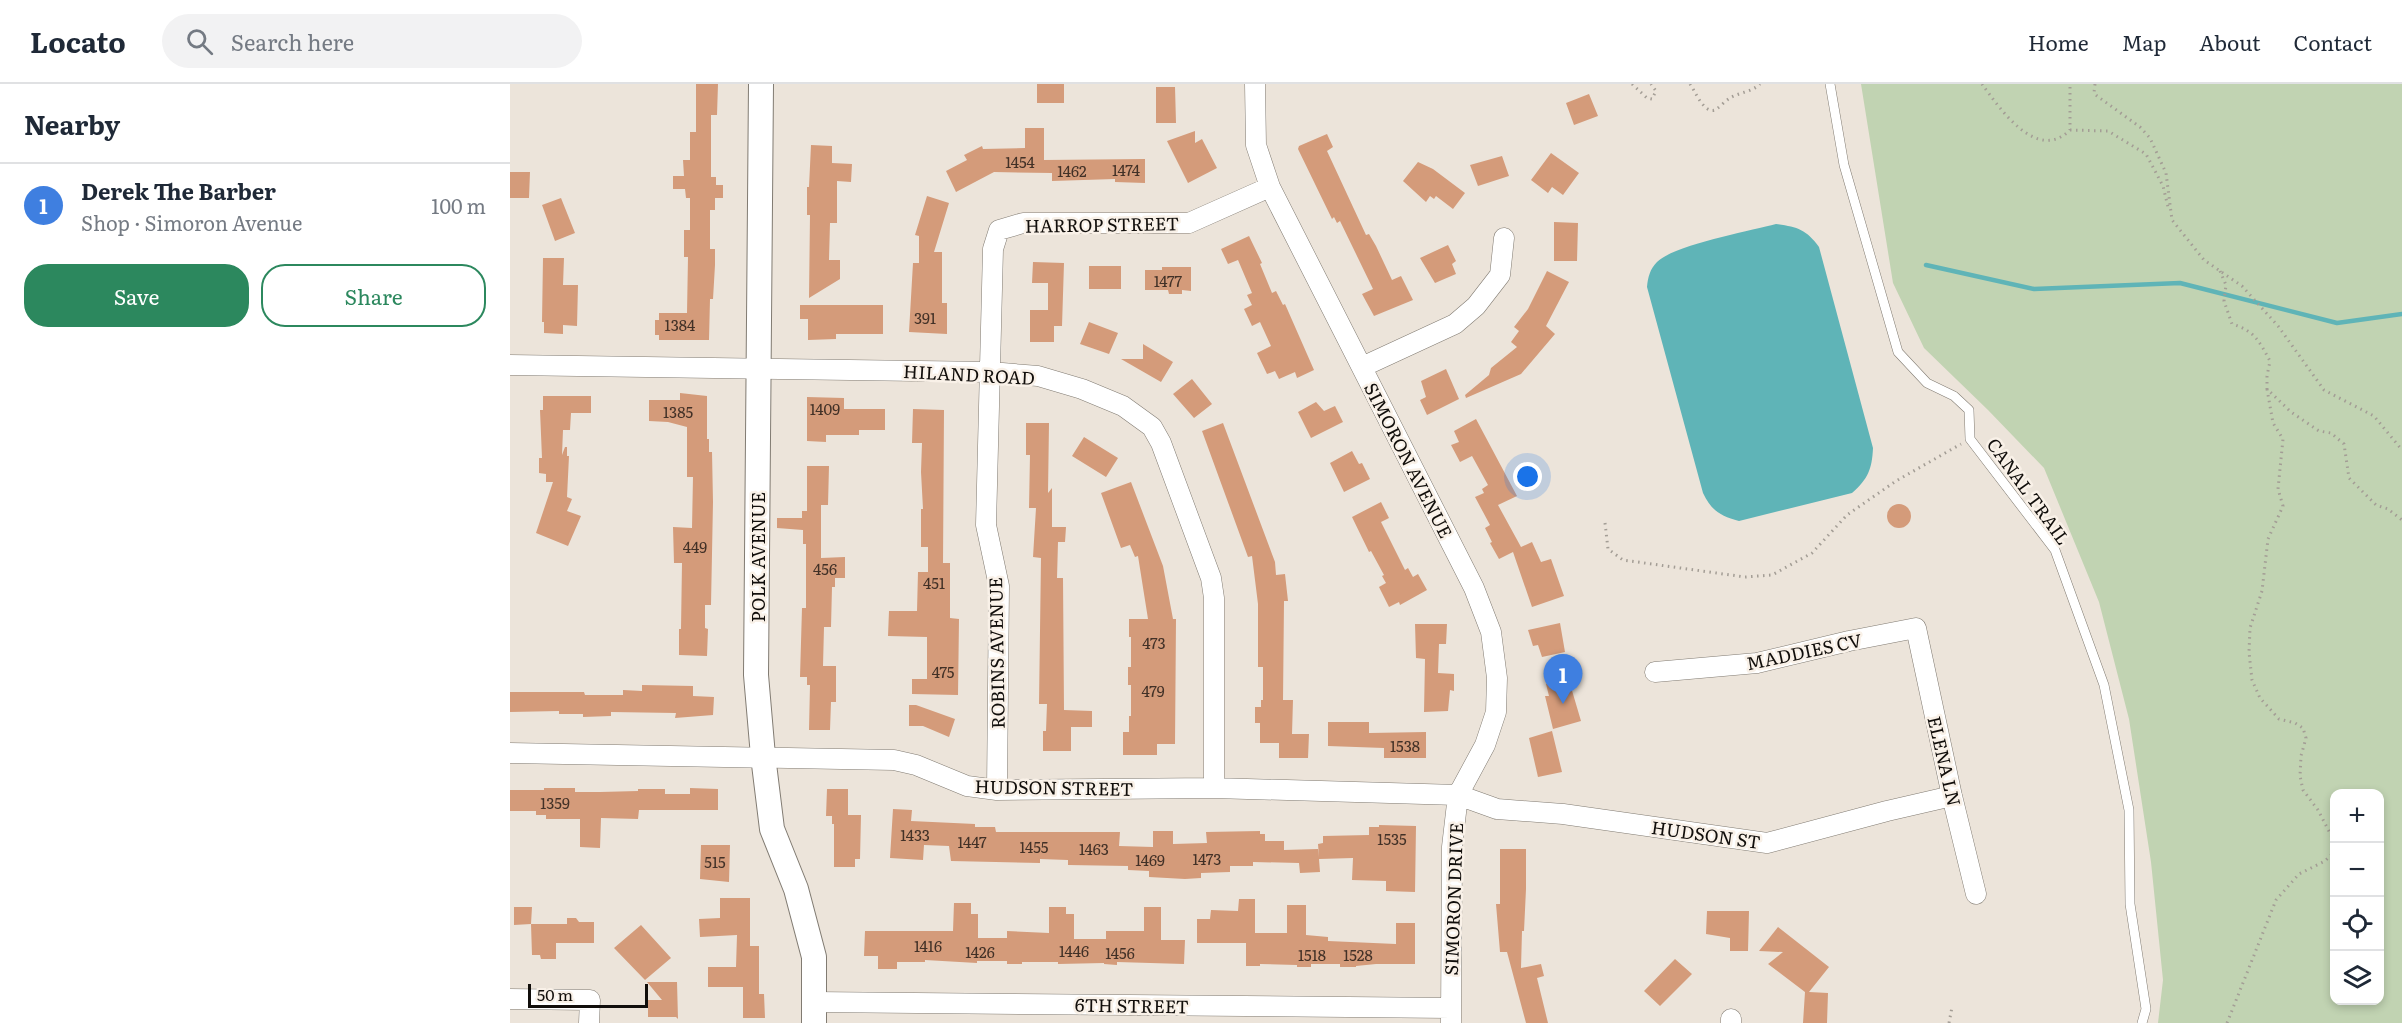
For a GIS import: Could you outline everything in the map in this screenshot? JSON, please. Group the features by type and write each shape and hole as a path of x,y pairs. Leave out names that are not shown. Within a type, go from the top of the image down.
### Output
{"street":[{"name":"POLK AVENUE","path":"761,84 756,675 772,829 796,889 814,957 814,1013"},
{"name":"SIMORON AVENUE","path":"1254,84 1256,145 1270,187 1474,588 1491,632 1497,678 1496,712 1485,745"},
{"name":"HARROP STREET","path":"999,230 1023,223 1189,223 1270,187"},
{"name":"ROBINS AVENUE","path":"997,790 999,586 986,525 993,249 999,230"},
{"path":"1362,367 1455,324 1476,306 1500,275 1504,238"},
{"name":"HILAND ROAD","path":"510,365 990,372 1038,376 1082,388 1123,406 1152,427 1161,443 1211,578 1214,598 1214,788"},
{"name":"MADDIES CV","path":"1655,672 1757,663 1916,628"},
{"name":"ELENA LN","path":"1916,628 1952,796 1976,894"},
{"name":"SIMORON DRIVE","path":"1451,1016 1452,847 1458,795 1485,745"},
{"name":"HUDSON STREET","path":"510,753 894,760 916,765 967,786 997,790 1214,788 1458,795"},
{"name":"HUDSON ST","path":"1458,795 1497,809 1563,814 1767,843 1952,796"},
{"path":"510,999 590,1000 589,1023"},
{"name":"6TH STREET","path":"814,1013 1451,1016"}],"lane":[{"name":"CANAL TRAIL","path":"1830,84 1844,165 1898,352 1926,383 1954,396 1969,410 1970,439 2055,550 2104,685 2129,810 2130,904 2146,1009 2142,1023"}],"path":[{"path":"1632,84 1647,98 1652,99 1656,91 1651,84"},
{"path":"1690,84 1709,111 1731,98 1754,90 1760,84"},
{"path":"1982,84 2016,127 2034,136 2052,141 2061,139 2070,130 2070,84"},
{"path":"2095,84 2094,93 2140,127 2154,146 2166,173 2172,220"},
{"path":"2070,130 2108,131 2146,154 2163,186 2172,220 2204,260 2242,286 2278,326 2324,390 2374,416 2402,450"},
{"path":"2220,269 2226,285 2224,301 2232,324 2247,329 2257,338 2270,361 2267,389 2273,423 2283,439 2278,489 2283,506 2268,540 2262,591 2250,628 2249,652 2252,680 2260,698 2279,719 2295,723 2303,728 2306,738 2301,756 2300,776 2304,790 2318,810 2330,835"},
{"path":"2267,389 2290,412 2319,431 2331,432 2344,444 2349,478 2376,506 2388,509 2402,520"},
{"path":"1605,523 1608,549 1623,560 1745,577 1772,575 1812,553 1847,515 1876,495 1970,439"},
{"path":"2227,1023 2276,900 2299,874 2325,861 2330,856"},
{"path":"1949,1023 1952,1007"}],"green space":[{"path":"1861,84 2402,84 2402,1023 2158,1023 2163,980 2151,862 2129,719 2099,602 2044,468 1924,348 1893,283"}],"water":[{"path":"1776,224 1800,230 1810,236 1819,247 1873,448 1870,468 1862,483 1852,493 1739,521 1717,512 1703,493 1647,283 1657,262 1679,250"}],"building":[{"path":"696,84 718,84 717,115 711,115 711,177 716,177 716,185 723,185 723,198 715,198 715,210 710,210 710,249 715,249 715,265 713,299 710,299 709,340 659,340 659,335 655,335 655,320 659,320 659,313 687,313 688,257 684,257 684,230 690,230 690,198 686,198 685,189 673,189 673,176 684,176 683,160 690,160 690,132 696,132"},
{"path":"1037,84 1064,84 1064,103 1037,103"},
{"path":"1156,87 1175,87 1176,123 1156,123"},
{"path":"1589,94 1598,116 1574,125 1566,103"},
{"path":"1025,128 1044,128 1044,160 1145,159 1145,183 1115,182 1115,179 1052,181 1052,173 994,172 956,192 946,171 967,160 964,155 982,146 983,149 1025,148"},
{"path":"1195,131 1195,143 1202,139 1217,168 1188,183 1167,141"},
{"path":"1327,134 1333,147 1327,151 1366,235 1369,234 1376,246 1392,280 1401,276 1413,300 1374,316 1362,294 1373,289 1340,221 1337,223 1334,217 1332,219 1298,149 1299,146"},
{"path":"811,145 832,146 832,163 852,164 851,182 837,181 837,223 830,223 829,260 840,260 840,279 809,298 810,215 807,215 807,187 809,187"},
{"path":"1551,153 1579,173 1563,195 1552,187 1548,193 1531,180"},
{"path":"1502,156 1509,176 1478,186 1470,165"},
{"path":"1418,162 1433,169 1465,193 1453,209 1436,196 1434,199 1430,196 1426,202 1403,181"},
{"path":"510,172 530,172 529,198 510,198"},
{"path":"927,196 949,203 934,252 942,252 942,303 947,303 947,334 909,332 913,263 919,263 919,236 915,235"},
{"path":"561,198 575,233 555,241 542,205"},
{"path":"1554,222 1578,223 1577,261 1554,261"},
{"path":"1249,236 1262,263 1260,264 1272,293 1276,291 1283,305 1285,304 1314,370 1297,378 1295,372 1279,379 1275,371 1267,374 1257,353 1271,346 1260,322 1252,326 1244,309 1252,305 1247,295 1252,293 1238,260 1228,264 1221,249"},
{"path":"1448,245 1456,261 1452,264 1456,274 1435,283 1420,258"},
{"path":"543,258 564,258 563,285 578,285 577,326 563,325 563,334 544,333 544,322 542,322"},
{"path":"1033,262 1064,263 1062,326 1054,326 1054,342 1030,342 1030,310 1048,310 1048,283 1032,283"},
{"path":"1089,266 1121,266 1121,289 1089,289"},
{"path":"1162,267 1191,267 1191,291 1182,290 1182,294 1169,294 1168,290 1145,290 1145,270 1162,270"},
{"path":"1547,271 1569,282 1546,326 1555,334 1521,374 1466,398 1465,395 1489,375 1491,368 1517,347 1511,342 1519,331 1514,327 1528,309"},
{"path":"800,305 883,305 883,334 836,334 836,339 808,340 808,319 800,319"},
{"path":"1089,322 1118,333 1109,354 1080,344"},
{"path":"1143,344 1173,362 1161,382 1121,359 1143,359"},
{"path":"1446,369 1459,399 1427,415 1420,400 1426,397 1421,381"},
{"path":"1192,379 1212,404 1194,418 1173,394"},
{"path":"680,393 707,396 707,439 709,439 709,452 712,452 713,502 711,605 705,605 705,628 708,629 707,656 679,655 682,563 674,563 673,527 692,528 693,477 687,477 687,427 668,422 649,421 649,400 680,400"},
{"path":"543,396 591,396 591,413 571,413 570,430 563,430 562,455 567,447 567,456 569,456 567,497 572,499 567,511 581,516 568,546 536,533 553,482 546,482 546,474 539,473 539,458 542,458 540,410 543,410"},
{"path":"807,397 844,398 844,409 885,409 885,430 859,430 859,435 826,435 826,442 807,441"},
{"path":"1316,402 1324,411 1335,406 1343,422 1311,438 1298,412"},
{"path":"913,409 944,410 943,563 950,563 950,618 959,619 958,695 912,694 912,679 927,679 927,637 888,636 889,611 917,611 918,572 928,572 928,547 921,547 922,443 912,443"},
{"path":"1476,419 1517,496 1498,505 1521,547 1532,542 1541,562 1551,559 1564,596 1532,607 1513,552 1499,559 1490,543 1492,542 1485,528 1490,525 1475,497 1484,493 1482,489 1488,485 1472,456 1460,462 1451,445 1459,442 1454,431"},
{"path":"1026,423 1049,423 1048,493 1052,488 1052,527 1066,527 1065,542 1058,542 1057,578 1063,578 1064,710 1092,711 1092,727 1071,727 1071,751 1043,751 1047,704 1039,704 1041,558 1033,557 1036,508 1029,508 1030,455 1026,455"},
{"path":"1223,423 1275,562 1276,575 1285,574 1288,601 1284,601 1283,700 1293,700 1292,734 1309,734 1308,758 1279,758 1279,743 1260,743 1260,723 1255,723 1255,707 1261,707 1261,700 1263,700 1263,667 1258,667 1258,604 1252,556 1248,557 1202,431"},
{"path":"1084,437 1118,458 1106,477 1072,456"},
{"path":"1352,451 1359,464 1362,463 1370,479 1344,492 1330,463"},
{"path":"807,466 829,466 828,505 821,505 821,558 845,557 845,578 835,578 835,587 832,587 831,627 824,627 823,666 836,666 836,702 831,702 830,730 809,730 810,685 807,685 807,677 800,677 802,608 806,608 806,544 803,544 803,530 777,528 777,518 802,518 802,511 807,511"},
{"path":"1131,482 1163,566 1173,619 1176,619 1175,744 1157,744 1157,755 1123,755 1123,732 1129,732 1129,716 1131,716 1131,685 1128,685 1128,667 1131,667 1129,619 1148,619 1138,556 1135,557 1130,545 1121,548 1101,493"},
{"path":"1381,502 1389,518 1381,522 1405,570 1408,568 1413,577 1418,574 1427,590 1400,605 1399,602 1389,607 1379,587 1386,583 1382,576 1384,575 1371,551 1369,552 1352,517"},
{"path":"1899,504 1907,508 1911,516 1907,524 1899,528 1891,524 1887,516 1891,508"},
{"path":"1560,623 1565,652 1542,657 1538,645 1533,646 1528,630"},
{"path":"1415,624 1447,624 1446,644 1439,644 1438,673 1454,674 1454,691 1450,690 1448,711 1424,712 1425,659 1416,658"},
{"path":"1568,677 1581,721 1553,729 1545,696 1549,696 1546,684"},
{"path":"642,685 693,686 693,696 714,697 713,715 675,718 676,713 611,712 611,716 583,717 583,714 559,714 559,711 510,712 510,692 584,692 585,695 623,695 623,690 642,691"},
{"path":"909,705 916,705 955,719 949,737 923,726 909,726"},
{"path":"1328,722 1369,722 1369,733 1426,732 1426,758 1384,758 1384,748 1328,746"},
{"path":"1552,731 1562,772 1538,777 1529,738"},
{"path":"544,788 575,788 575,792 665,789 665,794 690,794 690,788 718,789 718,810 639,810 638,819 601,818 600,848 580,847 580,819 546,819 546,815 536,815 536,811 510,811 510,790 544,790"},
{"path":"827,789 848,789 848,815 861,815 860,859 855,859 855,867 834,867 834,824 832,824 832,816 826,816"},
{"path":"893,809 912,810 911,821 975,824 975,827 995,827 996,832 1120,832 1119,846 1153,847 1153,831 1173,831 1173,844 1207,843 1206,832 1260,831 1260,834 1265,834 1265,841 1284,841 1284,850 1318,849 1319,857 1318,844 1323,843 1323,836 1369,835 1369,827 1379,827 1379,825 1416,826 1415,892 1386,891 1386,881 1352,880 1353,858 1319,859 1320,872 1300,873 1299,863 1253,862 1253,866 1230,866 1230,872 1201,873 1201,878 1185,879 1149,877 1149,871 1128,870 1128,866 1068,865 1068,860 1040,859 1040,863 951,861 949,846 924,845 923,860 890,858"},
{"path":"701,845 730,845 729,882 700,879"},
{"path":"1500,849 1526,849 1521,968 1541,964 1544,976 1537,978 1548,1023 1526,1023 1507,952 1500,952 1496,904 1500,904"},
{"path":"720,898 750,898 750,946 759,946 759,994 764,994 765,1018 743,1018 743,987 708,987 708,967 736,967 737,935 700,937 699,919 720,918"},
{"path":"1239,899 1255,899 1255,933 1287,933 1287,905 1306,905 1306,935 1328,937 1328,941 1396,944 1396,923 1415,923 1415,964 1376,964 1356,967 1340,967 1340,964 1311,964 1311,967 1260,964 1260,966 1246,966 1246,943 1197,943 1197,919 1210,919 1211,910 1238,911"},
{"path":"954,903 971,903 971,914 978,914 978,938 1007,938 1007,931 1049,933 1049,907 1066,907 1066,914 1074,914 1074,939 1106,939 1106,931 1144,931 1144,907 1161,907 1161,940 1185,940 1184,964 1117,962 1117,965 1022,962 1022,964 1007,964 1007,961 977,961 977,963 925,960 925,962 897,962 897,969 878,969 878,956 864,956 865,931 953,931"},
{"path":"514,907 532,907 531,924 514,925"},
{"path":"1707,911 1749,911 1748,951 1730,951 1730,938 1706,934"},
{"path":"567,918 576,918 579,922 594,922 594,943 556,943 556,959 541,959 540,955 532,955 531,924 567,924"},
{"path":"641,925 671,958 645,980 614,948"},
{"path":"1778,927 1829,967 1809,992 1828,993 1827,1023 1803,1023 1805,992 1768,964 1783,952 1759,951"},
{"path":"1675,959 1692,974 1660,1006 1644,991"},
{"path":"647,982 677,982 678,1019 676,1017 648,1017 648,1000 662,1000"}],"waterway":[{"path":"1926,265 2034,289 2180,283 2337,323 2402,314"}],"place":[{"name":"Derek The Barber","path":"1563,704"}]}
